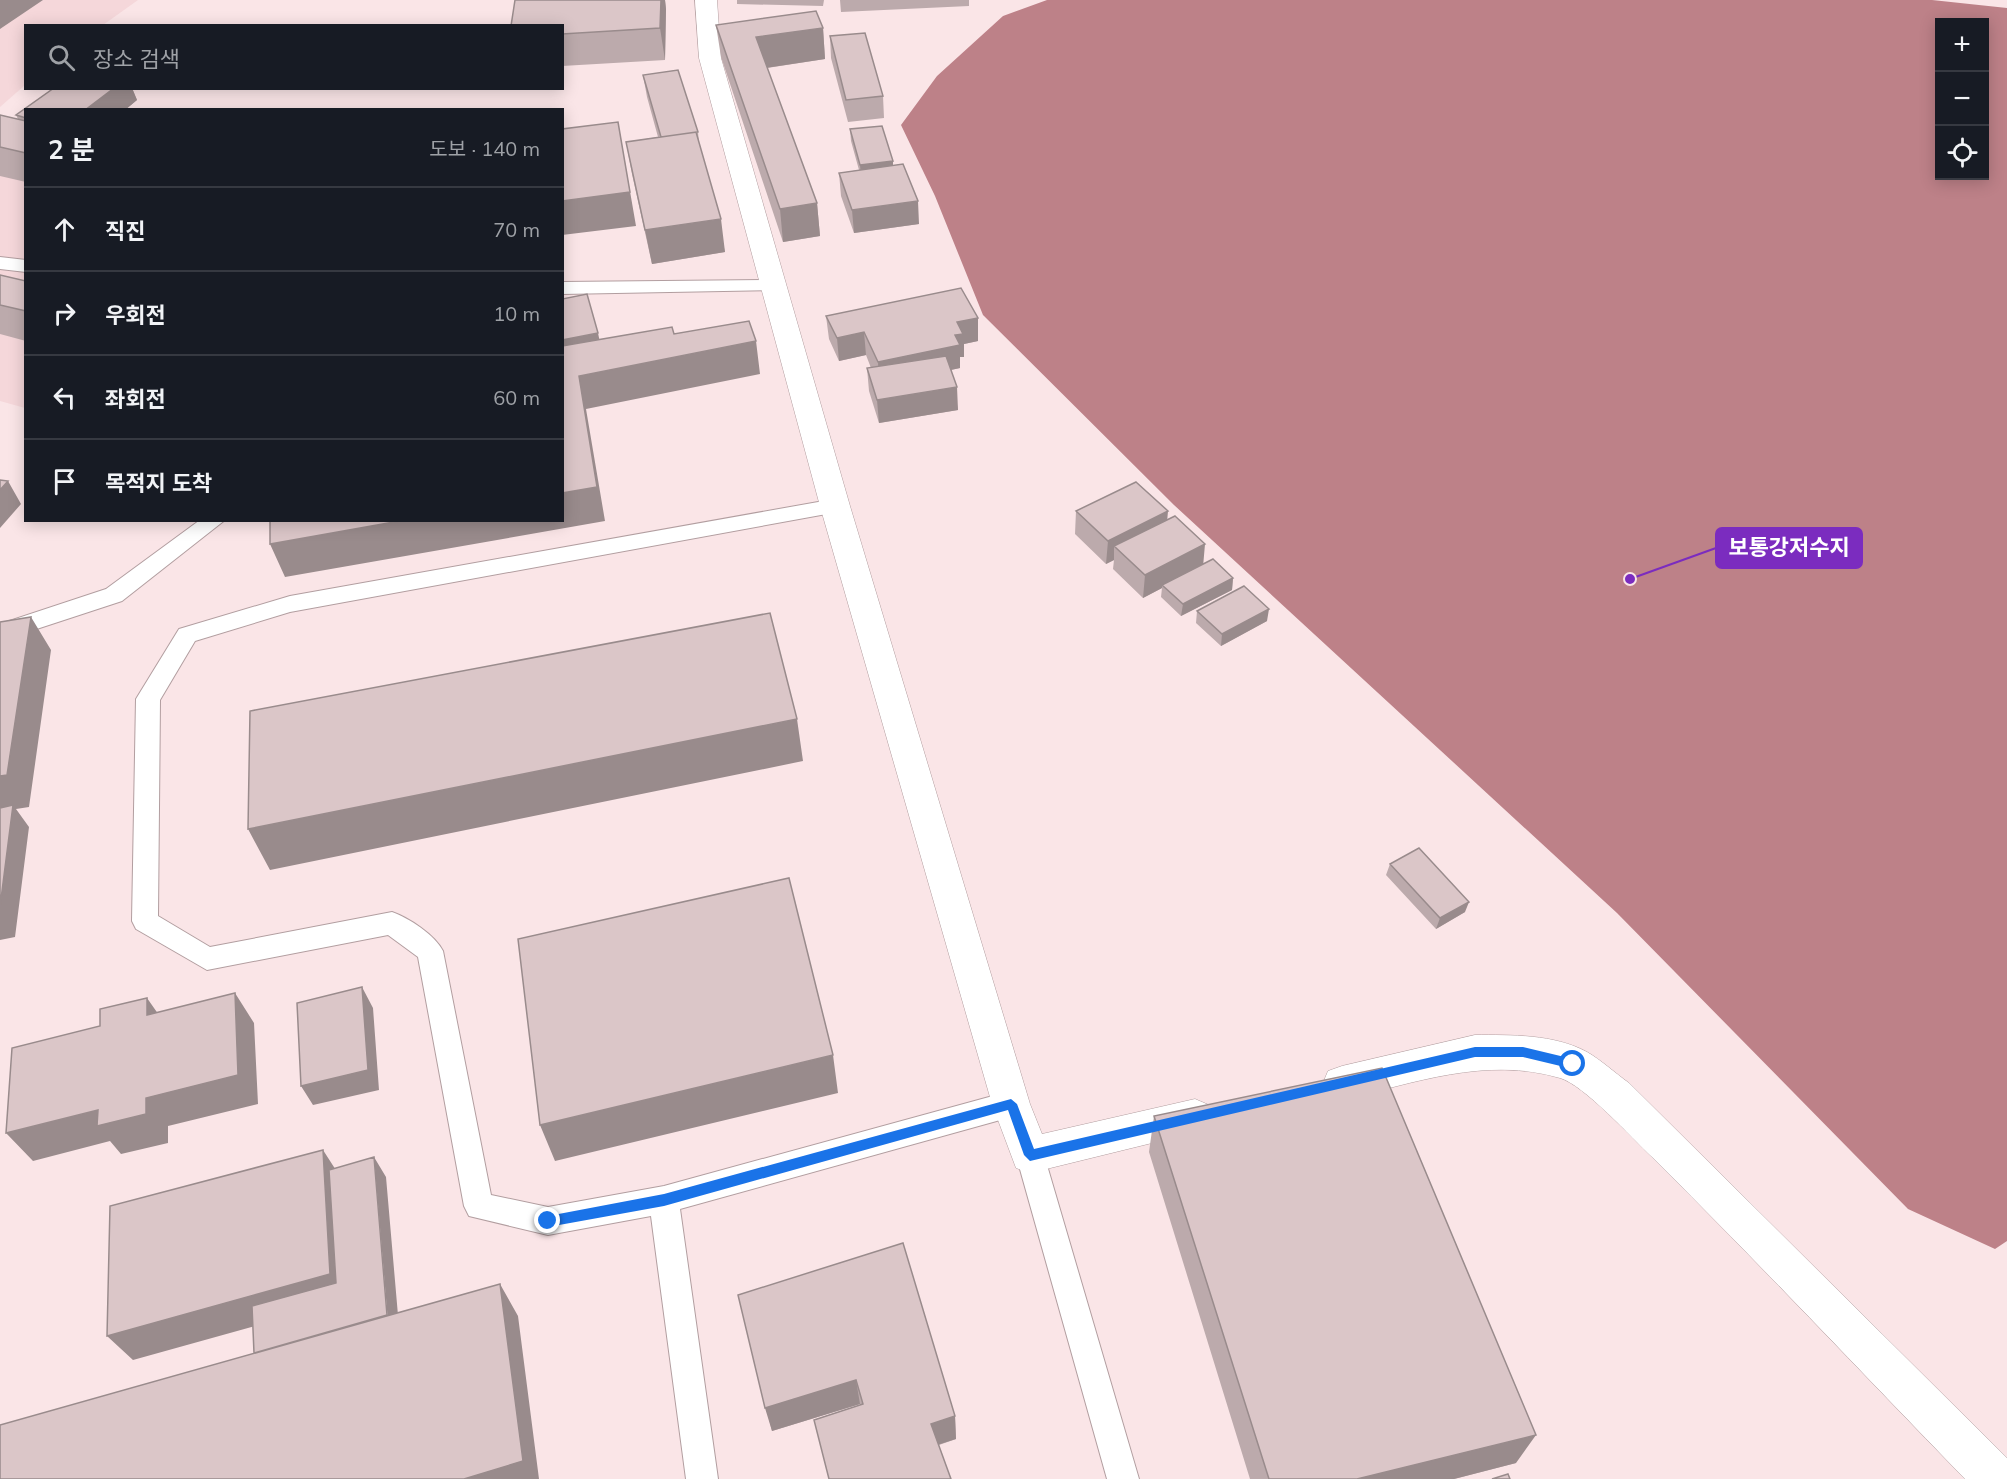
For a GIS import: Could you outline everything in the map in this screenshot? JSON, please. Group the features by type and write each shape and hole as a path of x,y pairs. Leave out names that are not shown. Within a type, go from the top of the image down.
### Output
{"street":[{"path":"706,0 710,58 835,506 1011,1104 1030,1155 1224,1110"},
{"path":"1316,1089 1475,1052 1523,1052 1573,1064 1614,1095 1673,1151 1996,1479"}],"lane":[{"path":"0,263 24,266"},
{"path":"564,288 774,286"},
{"path":"835,506 290,604 187,635 148,699 145,921 207,959 392,923 430,951 479,1206 548,1221 664,1200 1011,1104"},
{"path":"0,633 114,596 212,522"},
{"path":"1030,1155 1123,1479"},
{"path":"664,1200 702,1479"}],"shaded area":[{"path":"0,0 138,0 104,24 24,24 24,86 0,107"},
{"path":"1047,0 1932,0 2007,8 2007,1241 1995,1249 1908,1209 1617,913 1174,505 983,315 935,196 901,125 937,76 1003,16"},
{"path":"0,144 24,150 24,408 0,401"}],"building":[{"path":"515,0 661,0 660,28 564,34 564,24 511,24"},
{"path":"816,11 823,28 756,37 817,203 780,209 716,25"},
{"path":"865,33 883,96 846,100 830,36"},
{"path":"678,70 698,132 661,137 643,75"},
{"path":"51,90 111,90 88,108 26,108"},
{"path":"24,109 24,117 16,115"},
{"path":"0,115 24,121 24,153 0,147"},
{"path":"618,122 630,192 564,201 564,129"},
{"path":"882,126 893,161 860,165 850,129"},
{"path":"696,132 721,219 645,230 626,142"},
{"path":"903,164 918,201 852,210 839,173"},
{"path":"0,275 24,281 24,311 0,305"},
{"path":"961,288 978,318 957,322 963,334 955,335 960,345 878,362 864,332 837,338 826,316"},
{"path":"587,294 598,333 564,340 564,299"},
{"path":"749,321 756,341 579,376 597,487 564,493 564,346 672,327 674,334"},
{"path":"946,356 957,387 877,400 867,368"},
{"path":"0,480 8,481 0,490"},
{"path":"1136,482 1168,511 1108,541 1076,511"},
{"path":"1175,516 1205,544 1145,575 1114,546"},
{"path":"270,522 394,522 270,544"},
{"path":"1213,559 1233,578 1183,604 1162,585"},
{"path":"1244,586 1269,609 1222,634 1197,611"},
{"path":"770,613 797,719 248,829 250,711"},
{"path":"31,617 7,775 0,776 0,622"},
{"path":"13,805 0,907 0,808"},
{"path":"1419,848 1469,902 1440,918 1390,864"},
{"path":"789,878 833,1055 540,1125 518,939"},
{"path":"362,987 368,1070 301,1086 297,1003"},
{"path":"235,993 238,1075 146,1098 146,1114 97,1126 98,1110 6,1133 12,1048 100,1026 100,1009 147,998 147,1015"},
{"path":"1382,1068 1536,1435 1357,1479 1269,1479 1154,1116"},
{"path":"323,1150 330,1274 107,1336 110,1206"},
{"path":"374,1157 387,1315 254,1353 252,1306 336,1283 329,1170"},
{"path":"903,1243 955,1416 931,1424 951,1479 829,1479 814,1420 863,1404 856,1380 765,1408 738,1295"},
{"path":"500,1284 523,1461 464,1479 0,1479 0,1425"},
{"path":"1508,1474 1510,1479 1492,1479"}],"place":[{"name":"보통강저수지","path":"1630,579"}],"route":[{"path":"548,1221 664,1200 1011,1104 1030,1155 1475,1052 1523,1052 1573,1064"}]}
